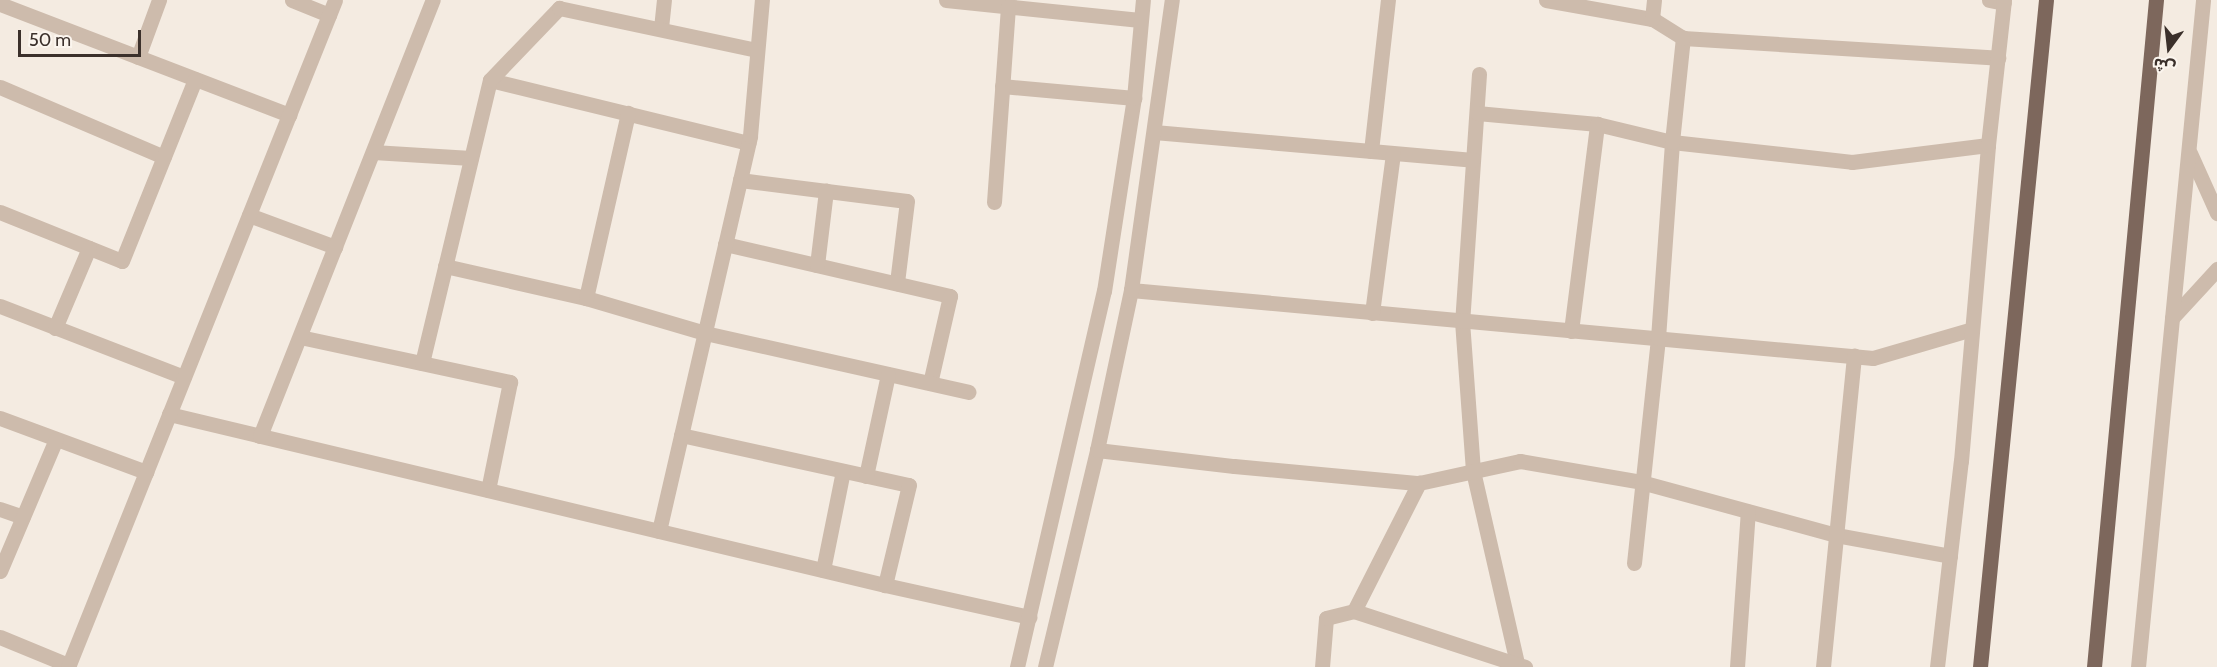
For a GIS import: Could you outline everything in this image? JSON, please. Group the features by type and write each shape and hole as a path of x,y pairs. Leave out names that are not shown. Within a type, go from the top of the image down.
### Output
{"main road":[{"path":"1980,667 2046,0"},
{"path":"2094,667 2156,0"}],"street":[{"path":"138,57 159,0"},
{"path":"292,0 329,15"},
{"path":"0,637 68,666 335,0"},
{"path":"260,436 433,0"},
{"path":"661,28 664,0"},
{"path":"659,531 748,143 762,0"},
{"path":"946,0 1140,20"},
{"path":"1017,667 1104,291 1134,98 1143,0"},
{"path":"1045,667 1097,450 1131,290 1172,0"},
{"path":"1371,151 1388,0"},
{"path":"1546,0 1607,6 1652,19 1683,38 1998,58"},
{"path":"1652,19 1653,0"},
{"path":"2138,667 2204,0"},
{"path":"1936,667 1961,461 1988,145 1998,58 1999,1"},
{"path":"0,4 289,115"},
{"path":"994,202 1008,6"},
{"path":"422,363 490,80 559,8 757,50"},
{"path":"1634,563 1658,338 1672,142 1683,38"},
{"path":"1479,74 1462,321 1473,471 1520,667"},
{"path":"0,212 122,261 195,79"},
{"path":"490,80 748,143"},
{"path":"1002,86 1134,98"},
{"path":"0,87 164,157"},
{"path":"1477,113 1597,124 1672,142 1852,162 1988,145"},
{"path":"586,297 628,114"},
{"path":"1571,331 1597,124"},
{"path":"1155,132 1473,159"},
{"path":"2189,149 2217,213"},
{"path":"373,152 471,158"},
{"path":"1372,313 1393,153"},
{"path":"740,180 907,201 897,283"},
{"path":"817,265 826,190"},
{"path":"249,214 335,247"},
{"path":"725,244 950,296 930,383"},
{"path":"56,328 89,248"},
{"path":"445,266 586,297 705,333 968,392"},
{"path":"2172,318 2217,269"},
{"path":"1131,290 1873,358 1972,329"},
{"path":"0,306 184,377"},
{"path":"300,337 510,382 488,490"},
{"path":"1823,667 1854,356"},
{"path":"866,476 888,374"},
{"path":"169,414 885,585 1029,617"},
{"path":"0,418 146,472"},
{"path":"681,435 909,485 885,585"},
{"path":"0,571 56,438"},
{"path":"1097,450 1234,466 1419,483 1520,461 1641,482 1836,535 1950,556"},
{"path":"823,570 843,471"},
{"path":"1354,611 1419,483"},
{"path":"0,509 23,518"},
{"path":"1737,667 1748,511"},
{"path":"1322,667 1326,618 1354,611 1520,667"}]}
